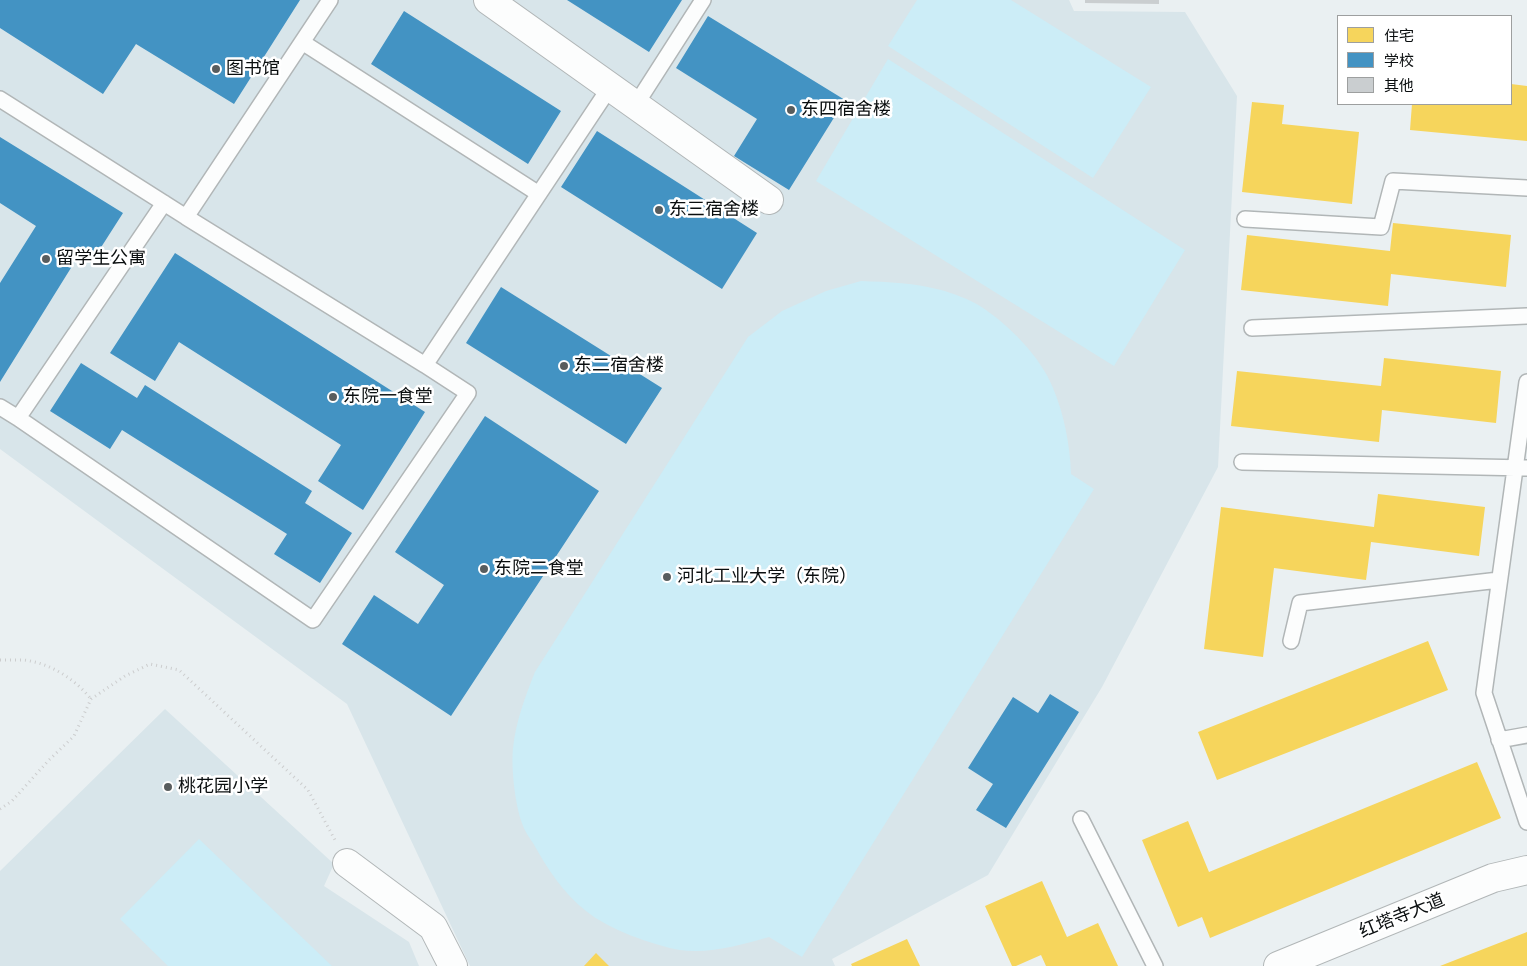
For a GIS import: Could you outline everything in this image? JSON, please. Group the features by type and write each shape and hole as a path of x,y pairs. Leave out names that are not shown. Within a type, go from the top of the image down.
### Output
{"street":[{"path":"488,0 769,200"},
{"path":"347,863 434,927 453,966"},
{"name":"红塔寺大道","path":"1278,966 1493,878 1527,870"}],"lane":[{"path":"186,217 330,0"},
{"path":"635,106 702,0"},
{"path":"302,42 539,194"},
{"path":"425,365 610,87"},
{"path":"0,98 468,393 313,620 0,407"},
{"path":"1245,219 1381,227 1393,180 1527,188"},
{"path":"18,418 164,203"},
{"path":"1252,328 1527,316"},
{"path":"1527,382 1521,468 1499,580 1484,693 1527,822"},
{"path":"1242,462 1521,468"},
{"path":"1291,641 1300,603 1499,580"},
{"path":"1499,740 1527,735"},
{"path":"1081,819 1155,966"}],"path":[{"path":"0,660 24,660 43,665 66,676 83,690 91,700"},
{"path":"0,809 12,801 48,761 74,736 91,700 125,676 150,664 179,670 308,790 347,863"}],"shaded area":[{"name":"河北工业大学（东院）","path":"0,0 1069,0 1074,11 1185,12 1237,96 1218,467 1102,687 988,875 832,959 835,966 470,966 347,704 0,449"},
{"path":"917,0 1011,0 1151,87 1093,178 888,46"},
{"path":"888,59 1185,250 1114,366 816,181"},
{"path":"861,281 911,284 945,291 976,304 1002,322 1032,353 1048,376 1063,419 1068,441 1071,474 1094,489 802,957 769,937 736,946 703,951 680,950 657,944 618,930 586,911 556,880 527,833 517,806 514,786 513,748 521,709 535,672 748,337 782,311 826,291"},
{"name":"桃花园小学","path":"165,709 334,864 324,886 409,942 419,966 0,966 0,871"},
{"path":"199,839 332,966 168,966 120,919"}],"building: 住宅":[{"path":"1512,84 1527,86 1527,141 1410,130 1412,105 1512,105"},
{"path":"1252,102 1284,105 1282,124 1359,132 1352,204 1242,192"},
{"path":"1393,223 1511,235 1506,287 1391,274 1388,306 1241,290 1247,235 1390,251"},
{"path":"1384,358 1501,371 1496,423 1382,410 1379,442 1231,426 1237,371 1381,386"},
{"path":"1378,494 1485,507 1479,556 1371,542 1366,580 1274,568 1263,657 1204,649 1221,507 1374,527"},
{"path":"1428,641 1448,690 1217,780 1198,732"},
{"path":"1477,762 1501,818 1210,938 1202,917 1178,927 1142,840 1188,821 1209,872"},
{"path":"1042,881 1067,937 1098,923 1118,966 1046,966 1041,955 1012,966 985,906"},
{"path":"1527,932 1527,966 1440,966"},
{"path":"907,939 920,966 852,966 851,964"},
{"path":"596,953 609,966 584,966"}],"building: 学校":[{"name":"图书馆","path":"0,0 300,0 234,104 136,44 103,94 0,28"},
{"path":"567,0 682,0 649,52"},
{"path":"404,11 561,111 528,164 371,64"},
{"name":"东四宿舍楼","path":"708,16 845,100 789,190 734,156 757,119 676,68"},
{"name":"东三宿舍楼","path":"597,131 757,233 722,289 561,187"},
{"name":"留学生公寓","path":"0,137 123,213 91,263 79,255 0,382 0,283 36,226 0,203"},
{"name":"东院一食堂","path":"175,253 425,412 363,510 318,481 341,445 179,342 155,381 110,353"},
{"name":"东二宿舍楼","path":"501,287 662,388 626,444 466,343"},
{"path":"81,363 137,398 145,385 312,491 305,503 352,533 320,583 274,554 287,534 122,430 110,449 50,411"},
{"name":"东院二食堂","path":"485,416 599,491 451,716 342,644 374,595 418,624 444,585 395,552"},
{"path":"1050,694 1079,712 1006,828 976,810 993,784 968,768 1013,697 1038,713"}],"building: 其他":[{"path":"1085,0 1159,0 1159,4 1085,3"}],"place":[{"name":"图书馆","path":"216,69"},
{"name":"东四宿舍楼","path":"791,110"},
{"name":"东三宿舍楼","path":"659,210"},
{"name":"留学生公寓","path":"46,259"},
{"name":"东二宿舍楼","path":"564,366"},
{"name":"东院一食堂","path":"333,397"},
{"name":"东院二食堂","path":"484,569"},
{"name":"河北工业大学（东院）","path":"667,577"},
{"name":"桃花园小学","path":"168,787"}]}
